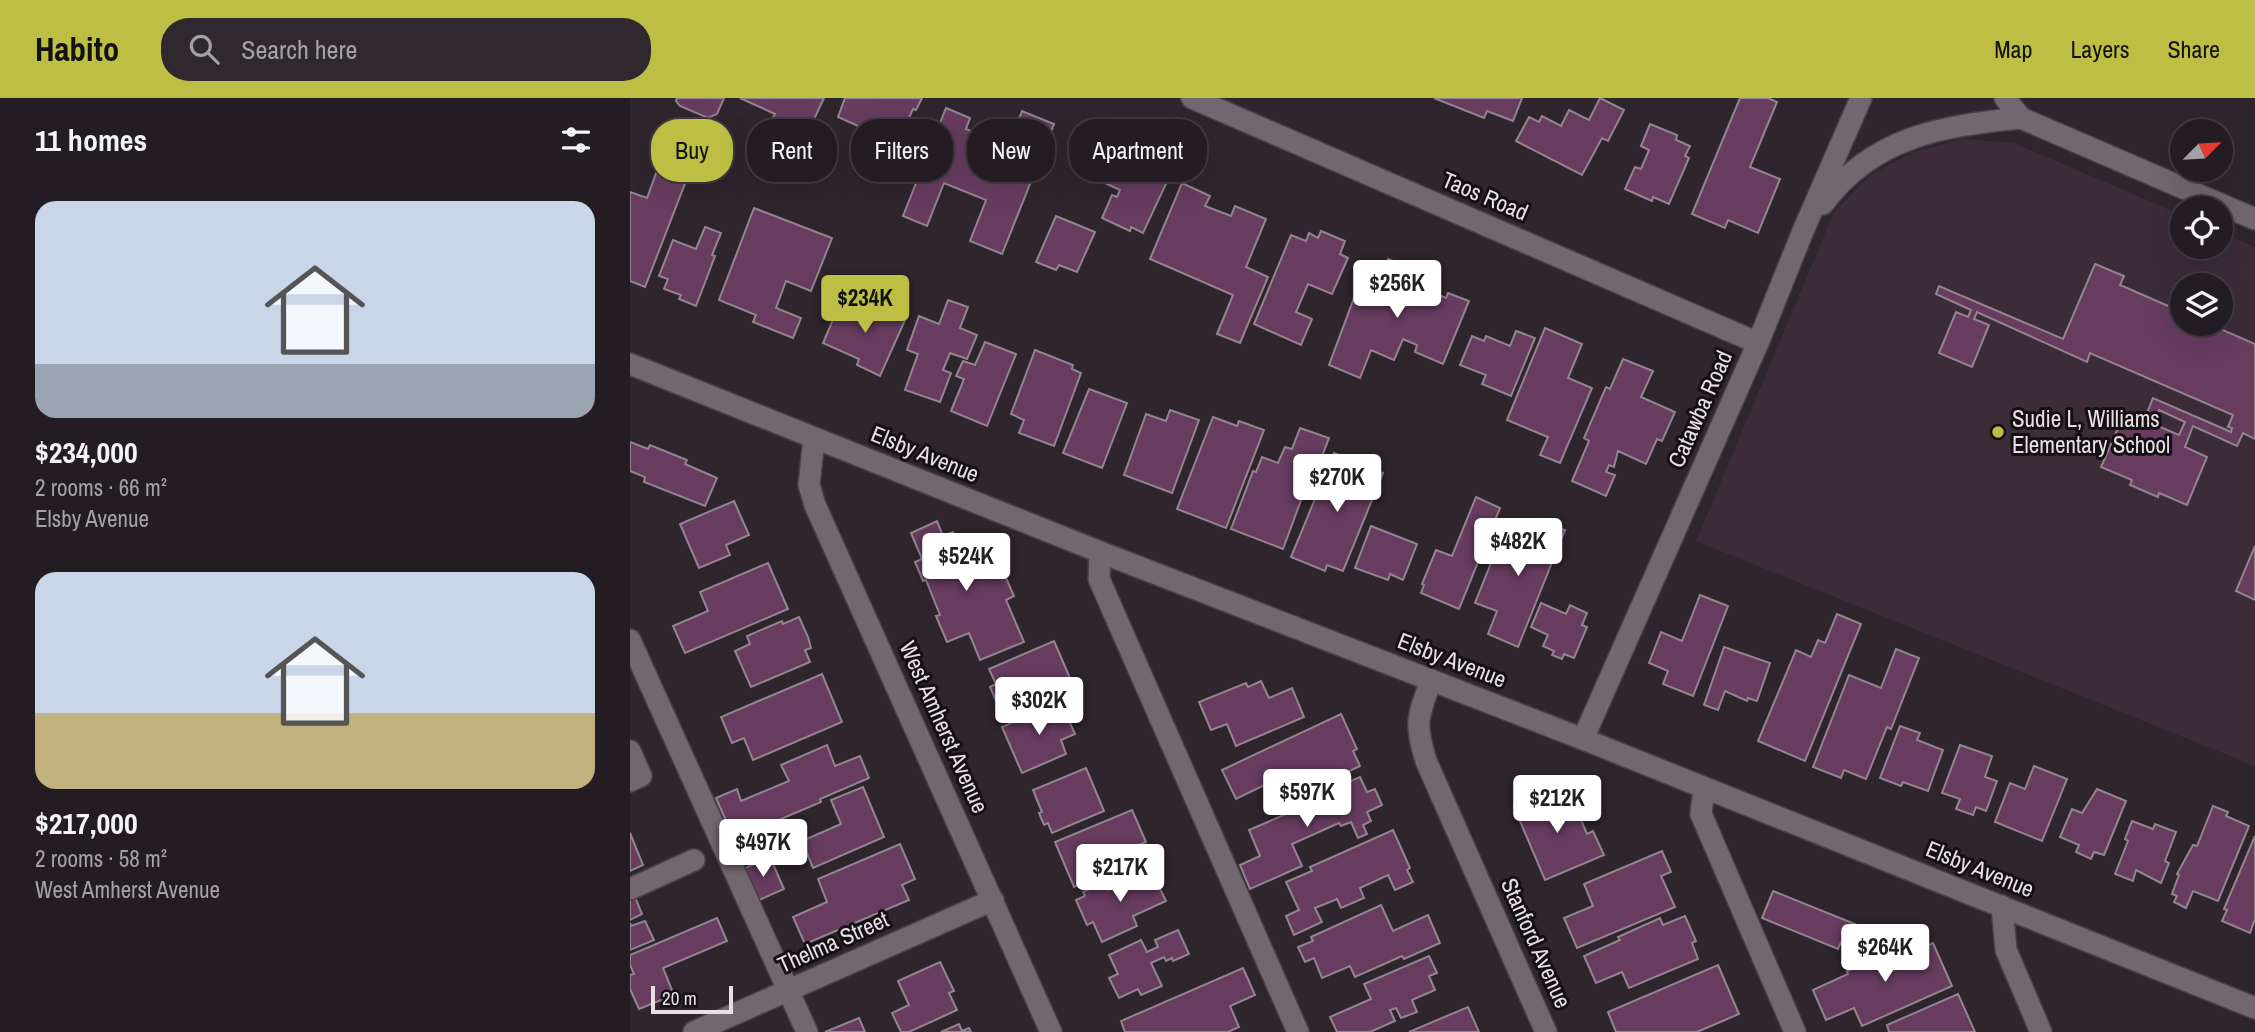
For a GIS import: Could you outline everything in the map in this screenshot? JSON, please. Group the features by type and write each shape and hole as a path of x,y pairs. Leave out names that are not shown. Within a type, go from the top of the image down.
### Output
{"street":[{"name":"Taos Road","path":"1192,98 1758,343"},
{"name":"Catawba Road","path":"1583,739 1758,343 1861,98"},
{"path":"2005,98 2021,118 2255,219"},
{"path":"1803,231 1836,186 1850,173 1907,139 1961,124 2021,118"},
{"name":"Elsby Avenue","path":"630,364 1100,552 1583,739 2255,1008"},
{"name":"West Amherst Avenue","path":"814,438 809,485 815,505 1051,1032"},
{"path":"1100,552 1098,579 1298,1032"},
{"path":"630,640 807,1032"},
{"name":"Stanford Avenue","path":"1431,680 1417,720 1426,761 1546,1032"},
{"path":"630,751 641,776 630,781"},
{"path":"1704,789 1701,814 1795,1032"},
{"path":"630,889 694,860"},
{"name":"Thelma Street","path":"694,1032 993,900"},
{"path":"2002,906 2006,950 2041,1032"}],"shaded area":[{"name":"Sudie L, Williams Elementary School","path":"1962,139 2014,143 2170,210 2170,259 2233,259 2233,237 2255,247 2255,766 1696,541 1834,212 1870,175 1914,152"}],"building":[{"path":"677,98 724,98 717,114 708,118 680,106"},
{"path":"740,98 824,98 814,119 772,119 775,114"},
{"path":"845,98 922,98 908,119 851,119 851,123 838,117"},
{"path":"1434,98 1522,98 1513,121 1487,111 1484,118"},
{"path":"1600,98 1624,110 1608,141 1602,138 1582,175 1516,141 1529,117 1539,122 1542,116 1561,126 1569,110 1589,120"},
{"path":"1740,98 1768,98 1777,102 1750,167 1780,179 1758,233 1728,220 1725,228 1692,214"},
{"path":"946,108 970,118 967,119 966,129 967,182 1031,182 1002,254 970,241 986,200 944,183 927,226 903,216 917,182 953,182 953,119 942,119"},
{"path":"1022,111 1042,119 1019,119"},
{"path":"1650,124 1677,135 1676,140 1690,146 1685,156 1689,158 1669,204 1653,197 1652,201 1625,189 1635,167 1641,169 1649,150 1641,146"},
{"path":"653,182 686,182 645,287 630,281 630,192 647,198"},
{"path":"1103,182 1167,182 1143,233 1131,227 1130,231 1102,218 1112,195 1117,197 1120,190"},
{"path":"1182,183 1210,196 1205,206 1231,216 1235,206 1266,219 1246,267 1268,277 1240,343 1217,334 1233,295 1150,259"},
{"path":"754,208 832,238 811,291 786,281 776,308 801,318 793,338 753,322 756,315 719,300"},
{"path":"1056,216 1095,232 1077,272 1059,265 1056,270 1036,262"},
{"path":"705,227 721,233 696,306 679,299 681,295 664,289 668,279 659,276 673,240 696,249"},
{"path":"1321,231 1345,241 1340,254 1348,258 1332,294 1308,284 1296,312 1312,319 1301,345 1254,324 1291,235 1306,241 1309,233 1318,238"},
{"path":"1388,259 1418,271 1415,280 1436,288 1434,293 1446,298 1448,293 1469,301 1443,364 1415,352 1417,345 1403,339 1394,360 1371,350 1360,378 1329,365 1361,279 1377,286"},
{"path":"2095,264 2124,276 2120,285 2170,307 2170,336 2233,334 2255,344 2255,439 2243,433 2237,446 2193,426 2185,447 2207,457 2187,505 2130,485 2132,480 2101,467 2122,419 2141,428 2153,398 2231,432 2232,428 2228,427 2233,415 2090,353 2087,362 1977,312 1974,319 1989,325 1972,367 1939,353 1956,312 1968,317 1971,310 1936,294 1939,286 2063,339","holes":["2159,410 2185,422 2179,435 2153,424"]},
{"path":"948,300 968,307 960,328 977,335 967,359 950,353 943,370 951,373 940,402 905,390 918,354 907,350 919,316 939,324"},
{"path":"841,301 869,313 873,304 906,318 880,376 857,365 859,359 823,343"},
{"path":"1545,328 1582,344 1568,378 1592,388 1560,463 1540,455 1548,437 1507,420"},
{"path":"1516,331 1535,338 1511,396 1482,384 1486,375 1460,365 1472,336 1484,341 1486,336 1510,346"},
{"path":"985,342 1016,354 987,426 951,411 964,379 956,376 963,361 975,365"},
{"path":"1035,350 1073,365 1072,369 1081,373 1054,446 1019,433 1024,420 1011,414"},
{"path":"1623,359 1653,371 1641,397 1675,412 1662,441 1657,439 1646,464 1618,451 1614,467 1609,465 1606,472 1615,475 1606,496 1572,481 1589,441 1584,438 1606,387 1610,389"},
{"path":"1089,389 1127,403 1102,468 1063,453"},
{"path":"1170,410 1199,420 1172,493 1124,475 1146,414 1166,421"},
{"path":"1213,417 1237,426 1239,421 1264,430 1226,528 1177,509"},
{"path":"1300,428 1329,438 1314,477 1310,476 1283,549 1231,529 1253,471 1256,472 1262,457 1278,463 1285,447 1292,449"},
{"path":"630,442 648,449 650,445 687,460 685,464 717,478 705,506 644,482 645,477 630,471"},
{"path":"1334,453 1383,473 1343,571 1327,565 1325,571 1291,557"},
{"path":"1476,497 1500,508 1459,609 1421,593 1422,584 1436,550 1452,556"},
{"path":"734,501 749,535 726,545 730,555 699,568 680,524"},
{"path":"1537,519 1565,530 1518,647 1488,634 1497,611 1475,603 1507,523 1531,533"},
{"path":"937,521 943,536 953,532 958,543 966,539 986,576 1002,569 1014,596 1006,600 1024,642 980,660 969,633 947,642 926,580 923,581 915,562 922,559 911,533"},
{"path":"1371,526 1417,544 1403,580 1390,574 1388,580 1355,568"},
{"path":"2255,546 2255,600 2236,591"},
{"path":"768,563 788,609 685,653 673,626 708,611 700,592"},
{"path":"1700,595 1728,606 1693,696 1663,684 1668,671 1649,663 1661,632 1682,641"},
{"path":"1541,603 1566,614 1570,605 1587,613 1582,625 1587,627 1574,658 1564,654 1562,659 1552,655 1554,651 1543,646 1548,635 1531,627"},
{"path":"1837,614 1861,624 1805,761 1758,741 1796,650 1811,657 1818,640 1825,643"},
{"path":"799,617 811,648 805,650 810,662 751,687 735,651 750,644 747,636"},
{"path":"1054,641 1073,685 1008,713 1002,698 996,701 990,687 996,684 989,669"},
{"path":"1724,647 1770,663 1757,701 1748,698 1747,701 1725,691 1718,710 1704,705"},
{"path":"1896,649 1919,658 1891,729 1887,727 1866,779 1844,770 1841,778 1813,767 1849,675 1881,688"},
{"path":"822,674 842,722 753,760 744,738 732,743 721,717"},
{"path":"1261,681 1269,698 1292,688 1304,717 1236,746 1227,724 1211,730 1199,702 1246,683 1248,687"},
{"path":"1060,701 1075,734 1061,740 1066,754 1022,773 1002,727"},
{"path":"1341,714 1357,749 1353,751 1360,766 1333,779 1329,770 1283,792 1277,779 1236,799 1222,770"},
{"path":"1900,726 1920,733 1917,740 1943,750 1928,791 1903,782 1901,786 1880,778"},
{"path":"827,745 835,766 860,756 869,778 820,799 821,802 734,839 716,798 737,789 741,801 789,781 781,765"},
{"path":"1960,745 1992,756 1985,777 1997,781 1986,811 1976,807 1973,815 1956,809 1960,799 1942,793"},
{"path":"2034,766 2067,779 2042,841 1995,822 2010,783 2025,789"},
{"path":"1086,768 1104,811 1052,833 1048,823 1044,825 1033,790"},
{"path":"1360,777 1367,792 1375,789 1382,805 1367,812 1371,821 1363,825 1367,834 1358,838 1351,822 1341,826 1339,823 1292,844 1302,866 1250,889 1240,865 1260,856 1249,830 1286,814 1284,810"},
{"path":"863,787 884,837 813,868 802,841 841,824 831,800"},
{"path":"2097,789 2126,801 2104,855 2094,852 2091,859 2076,852 2079,845 2060,837 2072,809 2082,813"},
{"path":"1564,792 1571,808 1575,806 1587,834 1593,831 1604,855 1545,880 1514,807 1543,794 1545,800"},
{"path":"2213,806 2228,812 2226,816 2249,826 2218,901 2193,891 2186,908 2174,902 2177,896 2172,894 2179,875 2177,874 2193,845 2197,846"},
{"path":"1132,810 1146,842 1109,857 1114,870 1074,887 1055,842"},
{"path":"2132,821 2153,829 2155,824 2176,832 2165,861 2169,863 2161,883 2136,870 2133,881 2115,874 2128,841 2125,839"},
{"path":"1393,830 1410,868 1407,870 1413,882 1395,890 1388,875 1360,888 1364,898 1341,908 1337,899 1315,908 1322,922 1294,935 1286,916 1299,910 1286,882 1312,871 1310,867"},
{"path":"630,833 643,865 630,871"},
{"path":"2255,836 2255,919 2250,933 2222,921 2227,910 2224,909"},
{"path":"900,844 915,879 902,885 909,900 805,944 793,917 827,902 818,879"},
{"path":"1662,851 1671,872 1661,876 1675,907 1577,948 1564,918 1593,906 1584,884"},
{"path":"770,857 784,889 757,901 743,869"},
{"path":"1151,870 1166,901 1133,916 1137,926 1102,942 1093,922 1087,925 1076,900 1085,896 1083,892 1104,882 1108,890"},
{"path":"1773,891 1860,926 1851,946 1841,942 1838,949 1762,918"},
{"path":"635,897 642,914 630,920 630,899"},
{"path":"1381,905 1393,931 1428,915 1440,943 1355,977 1350,966 1322,978 1314,958 1305,962 1298,947 1313,941 1311,937"},
{"path":"1685,916 1696,941 1692,943 1698,959 1629,988 1622,972 1596,983 1584,956 1660,918 1663,925"},
{"path":"717,918 727,941 663,968 674,995 639,1009 630,989 630,975 634,974 630,955"},
{"path":"645,921 654,940 630,950 630,923 631,926"},
{"path":"1178,930 1189,954 1173,961 1172,958 1166,961 1164,957 1151,963 1162,986 1141,995 1138,989 1119,998 1109,978 1118,974 1109,955 1141,940 1147,952 1158,947 1155,940"},
{"path":"1913,942 1917,950 1933,943 1952,986 1862,1026 1854,1008 1826,1020 1813,990 1848,974 1847,971"},
{"path":"1429,956 1437,973 1429,976 1435,990 1412,1000 1417,1012 1401,1018 1396,1008 1390,1010 1395,1021 1370,1032 1337,1032 1330,1017 1371,999 1364,984"},
{"path":"940,962 954,991 949,993 957,1010 909,1032 901,1032 892,1013 909,1005 898,981"},
{"path":"1718,965 1739,1014 1697,1032 1616,1032 1608,1012"},
{"path":"1243,968 1255,995 1230,1006 1239,1027 1228,1032 1125,1032 1121,1021"},
{"path":"1958,994 1975,1032 1889,1032 1887,1025"},
{"path":"1468,1007 1479,1032 1409,1032"},
{"path":"859,1018 865,1032 825,1032"},
{"path":"959,1024 962,1031 969,1028 971,1032 941,1032"}],"place":[{"name":"Sudie L, Williams Elementary School","path":"1998,432"}]}
